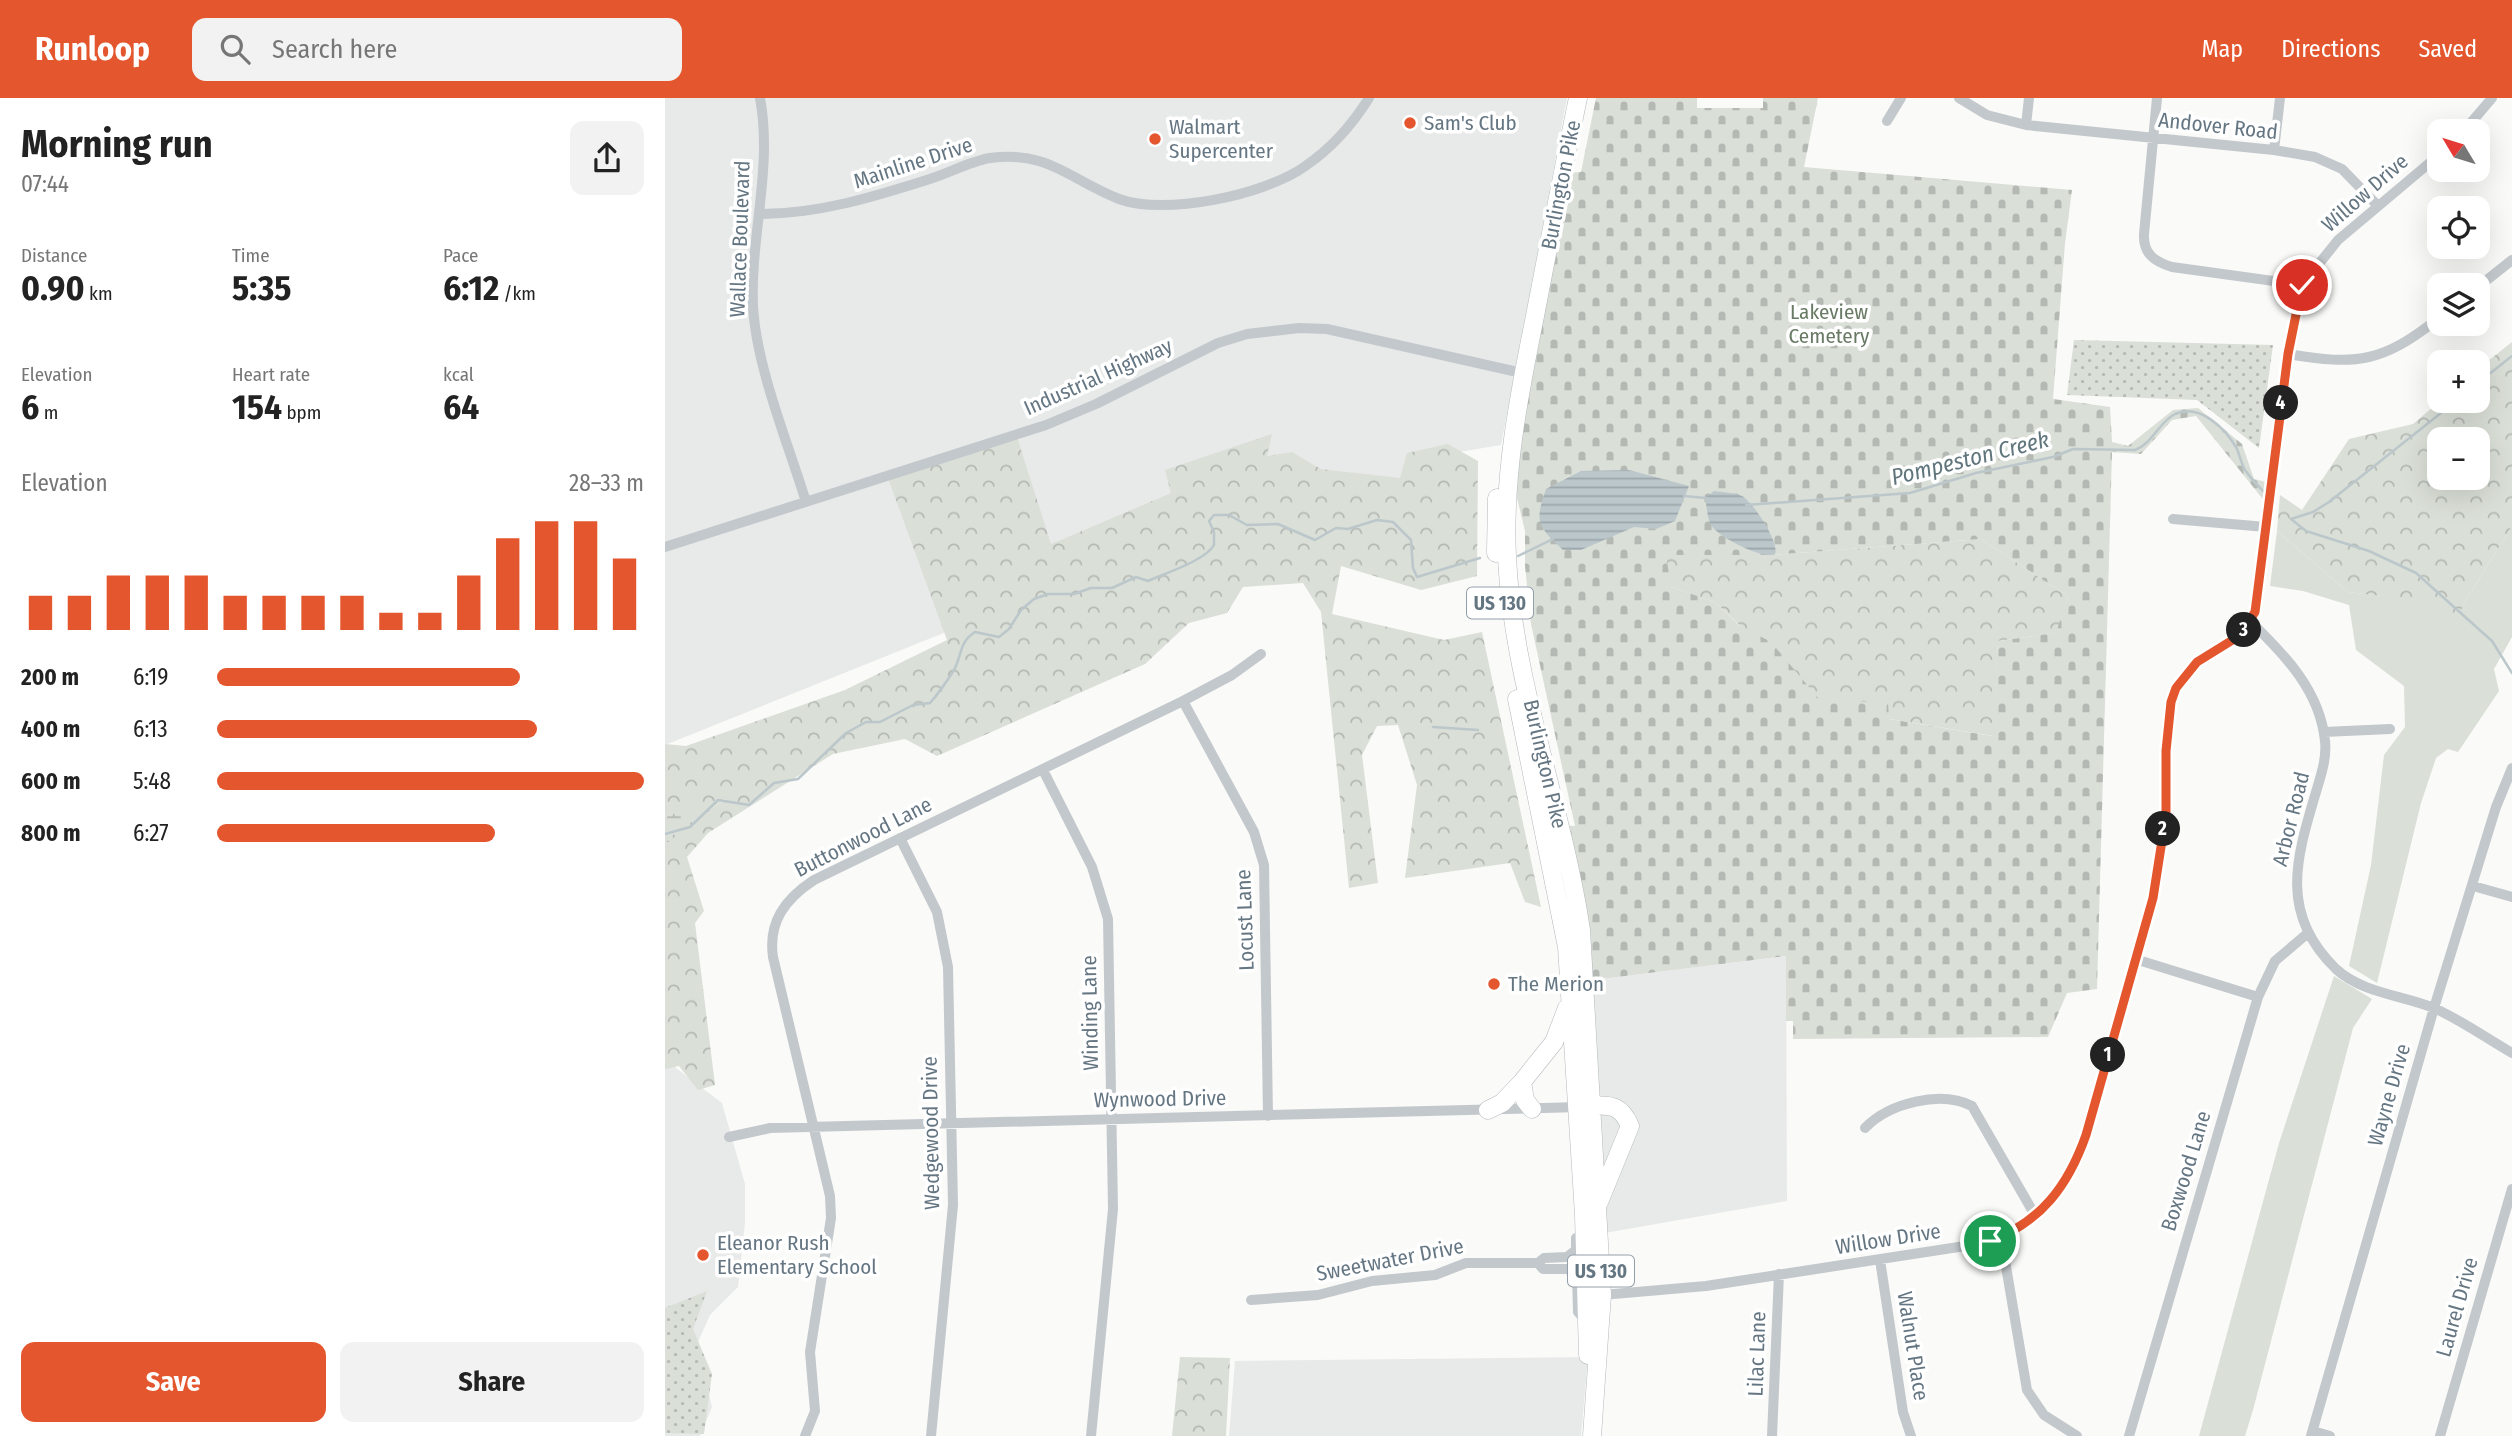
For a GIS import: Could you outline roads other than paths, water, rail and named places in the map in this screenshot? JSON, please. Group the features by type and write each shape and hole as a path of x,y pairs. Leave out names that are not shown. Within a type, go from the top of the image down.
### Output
{"highway":[{"name":"Burlington Pike","path":"1567,98 1513,371 1501,445 1495,528 1497,583 1510,663 1560,909 1585,1107"},
{"name":"Burlington Pike","path":"1578,98 1516,412 1510,469 1507,555 1512,613 1528,696 1577,904 1591,1210 1602,1295 1592,1436"},
{"path":"1488,1110 1502,1103 1553,1042 1570,998"},
{"path":"1522,1082 1525,1100 1532,1109"},
{"path":"1585,1107 1616,1107 1625,1115 1630,1126 1591,1210"},
{"name":"Burlington Pike","path":"1581,1436 1591,1210"}],"street":[{"name":"Wallace Boulevard","path":"759,98 763,129 753,292 755,325 806,502"},
{"name":"Mainline Drive","path":"759,215 834,208 988,158 1016,157 1039,159 1121,199 1145,205 1195,202 1277,181 1302,169 1345,133 1369,98"},
{"path":"1887,121 1901,98"},
{"name":"Andover Road","path":"1959,98 1987,115 2026,125 2274,150 2315,157 2342,169 2378,206"},
{"path":"2026,125 2029,98"},
{"path":"2157,98 2144,234 2148,255 2159,263 2172,267 2302,285"},
{"path":"2274,150 2280,98"},
{"path":"2474,119 2491,98"},
{"name":"Willow Drive","path":"1602,1295 1706,1286 1965,1247 2001,1237 2036,1217 2058,1194 2077,1161 2153,898 2166,815 2169,713 2174,695 2197,662 2239,636 2251,622 2288,354 2302,285 2337,240 2427,165"},
{"path":"2490,277 2512,260"},
{"path":"2288,354 2365,359 2404,345 2427,327"},
{"name":"Industrial Highway","path":"665,547 1046,425 1095,404 1217,343 1247,334 1300,328 1327,329 1513,371"},
{"path":"2173,519 2266,527"},
{"name":"Arbor Road","path":"2251,622 2292,662 2324,732 2324,764 2295,873 2299,905 2308,933 2323,955 2348,978 2434,1009 2512,1053"},
{"name":"Buttonwood Lane","path":"805,1436 815,1411 810,1352 831,1218 830,1196 773,957 771,940 774,924 785,903 797,890 1183,701 1232,675 1261,654"},
{"name":"Locust Lane","path":"1183,701 1254,832 1264,865 1268,1115"},
{"path":"2324,732 2390,729"},
{"name":"Wayne Drive","path":"2312,1433 2434,1009 2496,807 2512,768"},
{"name":"Winding Lane","path":"1043,770 1092,867 1108,919 1113,1209 1091,1436"},
{"name":"Wedgewood Drive","path":"900,838 937,912 948,967 953,1124 951,1236 931,1436"},
{"path":"2473,886 2512,897"},
{"name":"Boxwood Lane","path":"2129,1436 2257,997 2275,961 2308,933"},
{"path":"2135,959 2257,997"},
{"path":"1865,1128 1877,1116 1940,1098 1959,1100 1972,1106 2036,1217"},
{"name":"Wynwood Drive","path":"729,1137 770,1128 1585,1107"},
{"name":"Laurel Drive","path":"2440,1436 2512,1189"},
{"name":"Sweetwater Drive","path":"1251,1300 1318,1294 1364,1282 1435,1275 1466,1263 1538,1263 1544,1258 1567,1257 1576,1250 1576,1226 1591,1210"},
{"path":"2001,1237 2027,1390 2044,1415 2077,1436"},
{"name":"Walnut Place","path":"1880,1260 1903,1412 1910,1436"},
{"name":"Sweetwater Drive","path":"1538,1263 1543,1269 1567,1269 1577,1274 1577,1312 1588,1322"},
{"name":"Lilac Lane","path":"1772,1436 1779,1274"},
{"path":"2312,1433 2330,1436"}],"waterway":[{"path":"2490,373 2512,356"},
{"name":"Pompeston Creek","path":"1746,505 1910,493 1976,473 2053,457 2073,449 2135,450 2146,443 2169,418 2184,412 2203,415 2219,426 2237,449 2245,470 2267,495"},
{"path":"2291,519 2313,512 2329,502 2441,413"},
{"name":"Pompeston Creek","path":"1684,496 1706,498"},
{"name":"Pompeston Creek","path":"665,834 690,827 718,800 749,805 774,783 798,779 846,733 866,722 880,722 913,705 930,703 954,670 963,644 970,636 975,632 999,637 1009,629 1021,610 1034,599 1048,594 1074,594 1091,588 1112,588 1136,577 1148,581 1203,556 1214,545 1214,532 1209,521 1214,515 1229,515 1247,525 1278,524 1315,540 1336,528 1348,529 1377,520 1393,522 1411,540 1413,568 1417,577 1480,558"},
{"name":"Pompeston Creek","path":"2291,519 2306,531 2369,551 2416,573 2492,641 2512,673"},
{"name":"Pompeston Creek","path":"1518,556 1553,539"},
{"path":"1433,727 1478,730"}],"place":[{"name":"Sam's Club","path":"1410,123"},
{"name":"Walmart Supercenter","path":"1155,139"},
{"name":"The Merion","path":"1494,984"},
{"name":"Eleanor Rush Elementary School","path":"703,1255"}],"park label":[{"name":"Lakeview Cemetery","path":"1829,324"}]}
